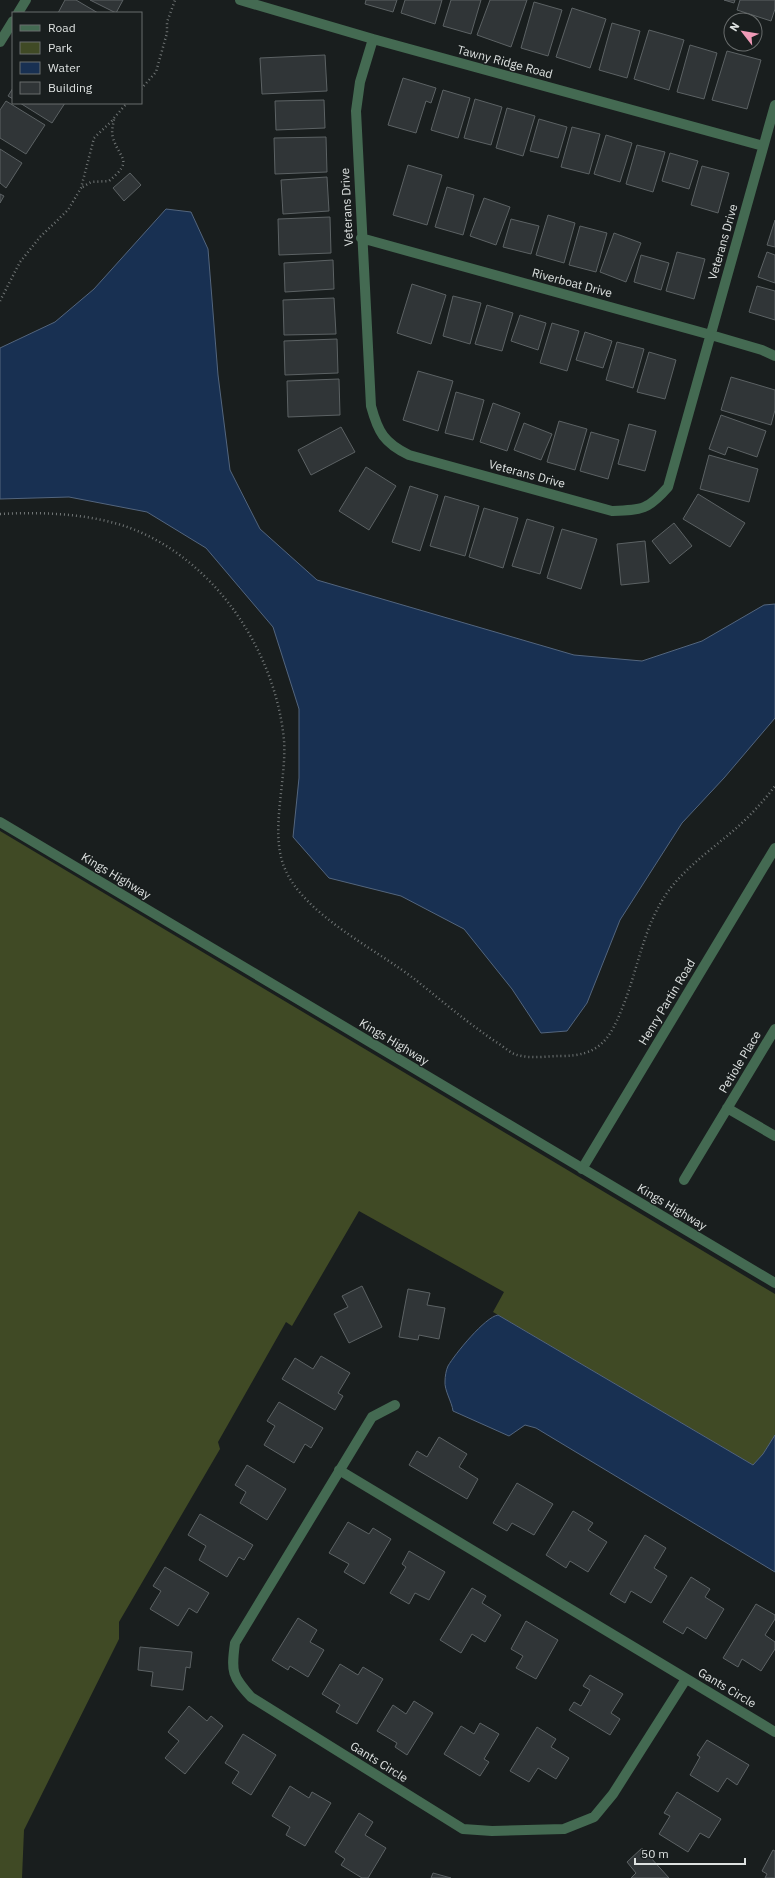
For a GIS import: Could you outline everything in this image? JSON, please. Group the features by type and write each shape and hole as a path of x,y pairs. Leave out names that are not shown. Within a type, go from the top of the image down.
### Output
{"street":[{"path":"19,12 26,0"},
{"name":"Tawny Ridge Road","path":"240,0 373,39 763,146"},
{"path":"0,42 12,23"},
{"name":"Veterans Drive","path":"373,39 360,82 356,111 361,238 371,406 376,425 393,447 409,455 612,511 636,510 654,503 668,487 775,105"},
{"name":"Riverboat Drive","path":"361,238 711,335 775,356"},
{"name":"Kings Highway","path":"0,822 775,1283"},
{"name":"Henry Partin Road","path":"582,1169 775,848"},
{"name":"Petiole Place","path":"684,1180 775,1029"},
{"name":"Petiole Place","path":"727,1108 775,1136"},
{"name":"Gants Circle","path":"395,1405 372,1417 235,1643 232,1666 236,1681 251,1697 463,1829 492,1831 564,1829 594,1817 613,1794 686,1679"},
{"name":"Gants Circle","path":"339,1470 775,1732"}],"path":[{"path":"142,88 156,72 167,33 167,22 174,0"},
{"path":"114,118 126,104"},
{"path":"0,301 20,262 40,237 68,210 81,188 94,138 114,119 111,130 113,138 124,160 121,170 109,181 91,182 81,188"},
{"path":"0,514 28,513 86,517 120,525 158,541 200,572 214,585 249,631 257,645 267,670 277,704 284,738 284,760 278,847 291,881 300,894 328,918 415,979 472,1026 515,1055 528,1057 570,1056 593,1051 607,1039 623,1007 639,957 659,906 684,872 694,862 734,830 754,811 775,786"}],"green space":[{"path":"0,831 775,1294 775,1435 763,1454 753,1465 493,1312 504,1292 359,1211 292,1326 286,1322 218,1442 220,1449 119,1622 119,1639 24,1830 22,1878 0,1878"}],"water":[{"path":"166,209 191,212 208,249 218,375 230,470 260,529 317,580 574,655 642,661 702,641 764,605 775,604 775,718 724,778 682,823 620,920 587,1003 567,1031 541,1033 512,989 464,929 401,896 329,878 293,837 299,778 299,709 273,627 206,548 147,512 69,497 0,499 0,348 55,322 94,289"},
{"path":"498,1315 753,1465 763,1454 775,1435 775,1572 536,1428 525,1425 509,1436 453,1411 445,1385 448,1366 463,1345 478,1329 492,1317"}],"building":[{"path":"65,0 76,0 96,12 59,12"},
{"path":"90,0 123,0 117,12"},
{"path":"366,0 397,0 393,12 365,4"},
{"path":"405,0 442,0 435,24 401,13"},
{"path":"451,0 481,0 471,34 443,26"},
{"path":"490,0 527,0 511,47 477,35"},
{"path":"724,0 735,0 734,3"},
{"path":"740,0 775,0 775,9 771,21 763,18 763,12 743,12 737,10"},
{"path":"534,2 562,10 548,56 521,48"},
{"path":"572,8 606,19 590,68 556,57"},
{"path":"612,23 640,31 627,78 599,70"},
{"path":"649,30 684,40 669,90 634,79"},
{"path":"690,45 717,53 704,99 677,92"},
{"path":"727,52 761,60 747,109 712,100"},
{"path":"325,55 327,91 262,94 260,58"},
{"path":"403,78 436,88 431,103 426,101 416,133 388,125"},
{"path":"12,90 12,98 8,96"},
{"path":"443,90 470,98 458,138 431,130"},
{"path":"475,99 502,107 491,145 464,138"},
{"path":"324,100 325,128 276,130 275,101"},
{"path":"6,101 45,125 26,154 0,138 0,110"},
{"path":"22,104 64,104 52,123"},
{"path":"507,108 535,116 523,156 496,148"},
{"path":"539,119 567,127 558,158 530,151"},
{"path":"572,127 600,134 589,174 561,167"},
{"path":"606,135 632,143 620,182 594,174"},
{"path":"326,137 327,172 275,174 274,138"},
{"path":"637,145 665,152 653,192 626,184"},
{"path":"0,149 22,163 6,188 0,183"},
{"path":"670,153 698,161 689,189 662,181"},
{"path":"408,165 442,175 427,225 393,215"},
{"path":"702,166 729,173 718,213 691,205"},
{"path":"130,173 141,185 124,201 113,188"},
{"path":"327,177 329,211 283,214 281,180"},
{"path":"447,187 474,195 463,235 435,227"},
{"path":"0,194 4,196 0,203"},
{"path":"484,198 510,207 496,245 470,236"},
{"path":"548,215 575,223 564,263 536,255"},
{"path":"330,217 331,253 279,255 278,219"},
{"path":"511,219 539,226 531,254 503,247"},
{"path":"775,220 775,247 767,245"},
{"path":"580,226 607,233 596,272 569,265"},
{"path":"614,233 641,243 626,282 600,272"},
{"path":"677,252 705,259 694,299 666,291"},
{"path":"767,252 775,255 775,283 758,277"},
{"path":"641,255 669,263 661,290 634,282"},
{"path":"333,260 334,289 285,292 284,263"},
{"path":"412,284 446,295 431,344 397,333"},
{"path":"757,286 775,291 775,320 749,312"},
{"path":"453,296 481,303 470,344 443,336"},
{"path":"334,298 336,334 284,335 283,300"},
{"path":"487,305 513,313 502,351 475,344"},
{"path":"520,315 546,323 538,350 511,341"},
{"path":"552,323 579,331 567,371 540,363"},
{"path":"585,332 612,341 603,368 576,360"},
{"path":"337,339 338,373 285,375 284,341"},
{"path":"617,342 644,349 633,388 606,380"},
{"path":"649,352 676,360 665,399 637,392"},
{"path":"418,371 453,381 438,431 403,420"},
{"path":"731,377 775,390 775,410 771,425 721,410"},
{"path":"339,379 340,415 288,417 287,381"},
{"path":"456,392 484,400 473,440 445,433"},
{"path":"493,403 520,413 507,451 480,442"},
{"path":"721,415 766,431 757,457 728,447 725,455 709,449"},
{"path":"559,421 587,429 575,470 547,462"},
{"path":"524,423 552,434 541,460 514,450"},
{"path":"629,424 656,431 645,471 618,464"},
{"path":"341,427 355,452 311,475 298,450"},
{"path":"591,432 619,440 608,479 580,471"},
{"path":"709,455 758,469 749,502 700,489"},
{"path":"366,467 396,486 369,530 339,511"},
{"path":"410,486 438,495 420,551 392,542"},
{"path":"698,494 745,523 730,547 683,519"},
{"path":"445,496 479,506 465,556 430,546"},
{"path":"484,508 518,518 503,568 469,557"},
{"path":"527,519 554,527 540,574 512,566"},
{"path":"674,523 692,546 670,564 652,541"},
{"path":"562,529 597,539 581,589 547,578"},
{"path":"645,541 649,582 621,585 617,544"},
{"path":"362,1286 382,1327 349,1343 334,1314 348,1307 342,1296"},
{"path":"408,1289 430,1293 427,1305 445,1308 439,1339 419,1335 418,1340 399,1337"},
{"path":"321,1356 350,1373 338,1393 343,1396 335,1410 282,1379 295,1358 313,1369"},
{"path":"279,1402 323,1428 311,1448 305,1444 294,1463 264,1445 275,1426 267,1421"},
{"path":"439,1437 467,1454 459,1467 478,1479 467,1499 409,1465 417,1451 427,1457"},
{"path":"247,1465 286,1489 267,1520 240,1503 246,1492 235,1485"},
{"path":"517,1483 553,1504 534,1535 512,1523 507,1531 493,1523"},
{"path":"573,1511 593,1523 588,1530 607,1542 588,1572 570,1561 566,1568 546,1555"},
{"path":"200,1514 253,1545 244,1560 239,1557 227,1577 199,1560 206,1546 188,1535"},
{"path":"348,1522 369,1534 373,1528 391,1539 364,1584 344,1572 349,1564 329,1553"},
{"path":"645,1535 666,1548 654,1568 667,1576 651,1603 631,1591 625,1603 610,1594"},
{"path":"409,1551 445,1572 429,1600 415,1593 409,1604 390,1593 406,1567 402,1564"},
{"path":"165,1567 209,1593 197,1613 189,1608 178,1626 150,1609 161,1591 153,1586"},
{"path":"691,1577 710,1589 705,1597 724,1609 706,1639 687,1627 683,1634 663,1622"},
{"path":"472,1588 486,1596 482,1603 501,1615 485,1642 472,1634 461,1653 440,1640"},
{"path":"756,1604 775,1615 775,1619 765,1635 775,1642 775,1649 761,1671 742,1659 738,1667 723,1658"},
{"path":"298,1618 317,1630 310,1642 324,1650 308,1677 290,1666 288,1670 272,1660"},
{"path":"526,1621 558,1640 536,1679 516,1668 523,1656 511,1649"},
{"path":"140,1647 192,1652 190,1668 186,1667 183,1690 151,1686 153,1672 138,1670"},
{"path":"340,1664 358,1675 363,1667 383,1679 357,1724 336,1712 340,1705 322,1694"},
{"path":"590,1675 623,1694 611,1713 620,1719 610,1735 569,1710 574,1702 581,1706 590,1690 583,1686"},
{"path":"414,1701 433,1713 407,1755 395,1747 397,1743 377,1731 393,1705 406,1714"},
{"path":"189,1706 207,1721 211,1716 223,1726 185,1774 165,1758 179,1741 168,1732"},
{"path":"480,1723 499,1734 484,1759 489,1762 480,1776 444,1754 461,1726 474,1734"},
{"path":"537,1727 556,1739 551,1747 569,1758 556,1779 538,1768 529,1782 510,1771"},
{"path":"243,1734 276,1755 251,1795 232,1783 239,1772 225,1763"},
{"path":"707,1740 749,1765 737,1785 727,1778 718,1792 690,1775 700,1757 697,1755"},
{"path":"290,1786 309,1798 312,1792 331,1803 305,1846 286,1835 290,1827 272,1816"},
{"path":"677,1792 721,1819 709,1838 700,1833 688,1852 659,1834 670,1816 664,1813"},
{"path":"359,1813 373,1822 365,1835 386,1848 368,1878 362,1878 341,1865 345,1859 335,1852"},
{"path":"642,1848 669,1878 631,1878 636,1873 627,1862"},
{"path":"773,1850 775,1851 775,1878 765,1878 767,1874 762,1871"},
{"path":"433,1873 451,1878 431,1878"}]}
